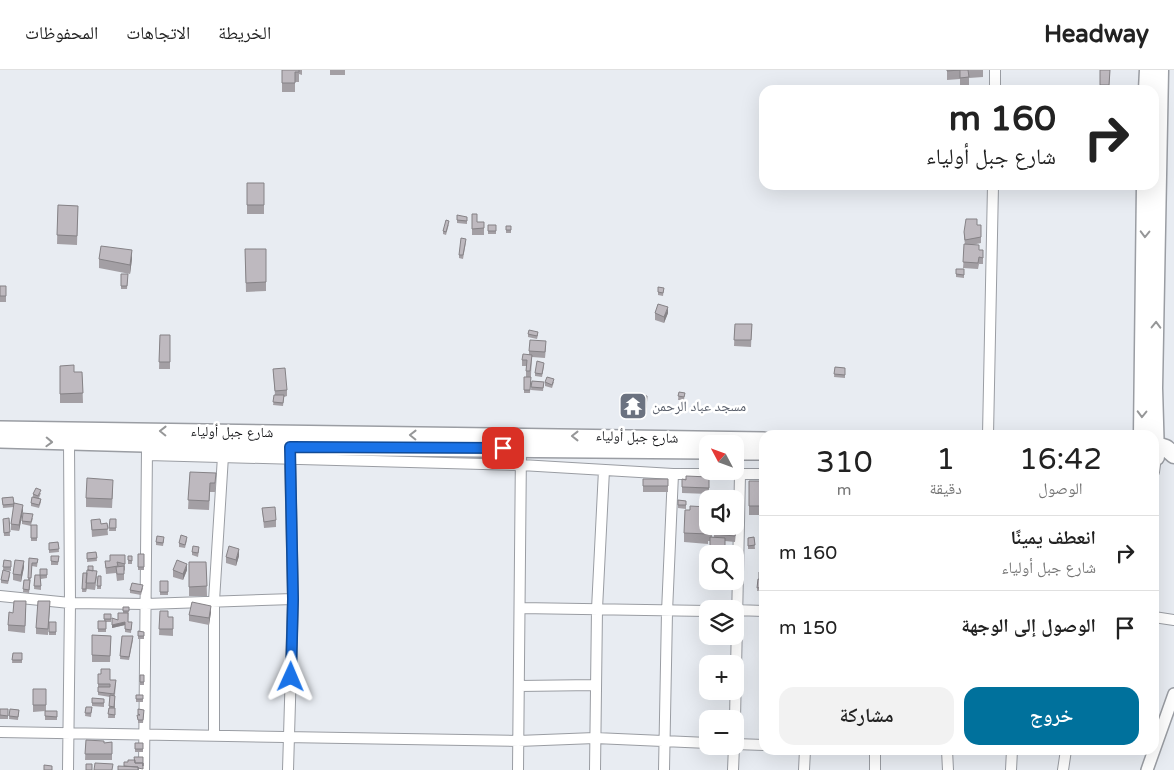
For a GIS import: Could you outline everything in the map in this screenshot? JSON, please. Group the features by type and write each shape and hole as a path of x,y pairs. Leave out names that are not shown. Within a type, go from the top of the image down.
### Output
{"highway":[{"path":"1147,85 1148,70"},
{"path":"1159,123 1160,70"},
{"path":"1145,190 1151,430"},
{"path":"1153,430 1158,190"},
{"path":"1159,450 1166,448 1174,455"}],"main road":[{"name":"شارع جبل أولياء","path":"0,429 759,440"},
{"name":"شارع جبل أولياء","path":"0,440 69,442 147,450 290,453 522,448 699,451"},
{"path":"744,452 759,452"}],"street":[{"path":"994,85 995,70"},
{"path":"988,430 993,190"},
{"path":"68,770 69,442"},
{"path":"518,770 522,448"},
{"path":"144,770 147,450 223,456 290,453 699,474"},
{"path":"288,770 293,599 290,453"},
{"path":"214,734 214,600 223,456"},
{"path":"595,770 597,609 604,470"},
{"path":"664,770 663,742 673,474"},
{"path":"744,474 759,474"},
{"path":"736,600 740,480"},
{"path":"0,596 70,603 146,604 214,600 293,599"},
{"path":"520,608 699,611"},
{"path":"744,610 759,611"},
{"path":"1159,618 1174,620"},
{"path":"735,710 736,645"},
{"path":"519,686 595,685"},
{"path":"1159,736 1174,694"},
{"path":"0,732 214,734 518,741 594,738 699,743"},
{"path":"744,745 759,745"},
{"path":"734,770 735,755"},
{"path":"804,770 805,755"},
{"path":"875,755 875,770"},
{"path":"948,755 948,770"},
{"path":"1011,770 1012,755"},
{"path":"1063,770 1065,755"},
{"path":"1147,770 1152,755"}],"building":[{"path":"282,70 299,70 299,72 295,72 295,83 282,83"},
{"path":"960,70 968,70 969,77 960,78"},
{"path":"1100,70 1110,70 1109,85 1100,85"},
{"path":"247,183 264,183 264,205 247,205"},
{"path":"58,205 78,206 77,236 57,235"},
{"path":"472,214 477,214 477,222 484,222 484,228 472,229"},
{"path":"457,215 467,217 467,221 457,220"},
{"path":"966,219 977,219 977,225 981,225 981,237 965,240"},
{"path":"446,220 449,221 446,232 443,231"},
{"path":"488,225 496,225 496,231 488,231"},
{"path":"506,226 511,226 511,230 506,230"},
{"path":"461,238 466,239 463,255 459,255"},
{"path":"964,244 979,245 979,250 983,250 983,258 979,257 978,263 963,262"},
{"path":"101,246 132,250 130,265 99,259"},
{"path":"245,249 266,249 266,282 246,283"},
{"path":"956,269 964,269 964,275 956,274"},
{"path":"121,274 128,274 127,286 121,286"},
{"path":"0,286 6,286 6,296 0,296"},
{"path":"658,287 664,288 663,293 658,292"},
{"path":"658,304 668,307 664,317 655,313"},
{"path":"735,324 752,324 751,340 734,340"},
{"path":"529,330 538,332 537,336 528,334"},
{"path":"160,335 170,335 170,362 159,362"},
{"path":"530,340 546,341 545,352 529,351"},
{"path":"523,354 532,355 530,371 526,371 527,360 522,360"},
{"path":"537,361 544,363 542,374 535,373"},
{"path":"74,365 74,372 82,372 83,393 60,394 60,366"},
{"path":"835,367 845,368 845,375 834,374"},
{"path":"285,368 287,390 275,391 273,369"},
{"path":"524,377 531,377 530,390 524,390"},
{"path":"547,377 554,379 552,385 545,382"},
{"path":"532,381 544,382 543,388 531,387"},
{"path":"679,392 685,393 684,397 678,396"},
{"path":"274,395 284,395 283,403 273,402"},
{"path":"636,395 647,396 646,408 634,406"},
{"path":"190,472 216,473 215,483 210,483 209,501 188,500"},
{"path":"686,476 699,477 699,480 709,480 709,488 682,487 682,479 686,480"},
{"path":"87,478 113,480 112,499 86,498"},
{"path":"643,479 668,479 668,486 643,486"},
{"path":"749,481 759,481 759,506 749,506"},
{"path":"36,488 41,490 38,496 33,494"},
{"path":"13,497 14,504 3,505 2,498"},
{"path":"32,497 41,499 39,505 31,503"},
{"path":"678,500 686,501 686,505 678,505"},
{"path":"14,503 23,505 19,525 11,524"},
{"path":"690,506 699,506 699,534 684,533 685,510 690,510"},
{"path":"275,507 276,520 264,522 262,508"},
{"path":"23,513 33,514 31,522 22,521"},
{"path":"9,518 10,532 4,533 3,519"},
{"path":"100,519 101,524 107,523 108,529 92,530 91,520"},
{"path":"110,519 116,519 116,528 109,528"},
{"path":"31,525 37,525 37,538 31,538"},
{"path":"181,535 187,537 185,545 179,543"},
{"path":"157,536 164,537 163,543 156,542"},
{"path":"710,537 725,538 725,545 710,545"},
{"path":"754,537 755,545 748,546 748,538"},
{"path":"58,542 59,549 49,550 49,543"},
{"path":"193,546 199,547 198,553 192,552"},
{"path":"229,546 239,549 236,560 226,557"},
{"path":"96,552 97,558 87,559 87,553"},
{"path":"138,554 144,554 144,567 138,567"},
{"path":"110,555 125,555 125,564 117,562 118,566 106,568 105,561 110,561"},
{"path":"51,556 59,556 58,562 51,561"},
{"path":"128,556 132,556 132,561 128,560"},
{"path":"29,558 38,559 37,563 32,563 31,578 28,578"},
{"path":"4,560 11,561 11,567 3,567"},
{"path":"15,560 24,561 21,575 13,574"},
{"path":"177,560 187,564 183,574 173,570"},
{"path":"189,562 206,562 207,586 189,587"},
{"path":"88,566 93,566 93,571 88,570"},
{"path":"124,566 124,574 117,574 116,567"},
{"path":"40,569 47,569 47,575 40,575"},
{"path":"3,570 10,572 8,581 1,580"},
{"path":"87,570 97,571 95,583 86,583"},
{"path":"83,573 87,573 86,589 82,589"},
{"path":"35,575 40,575 41,586 34,586"},
{"path":"98,576 101,576 101,586 97,586"},
{"path":"24,580 30,580 29,590 23,589"},
{"path":"160,581 168,581 168,592 160,592"},
{"path":"132,583 143,585 141,592 130,590"},
{"path":"14,601 26,601 25,626 8,625 9,612 13,613"},
{"path":"38,601 50,601 48,629 36,628"},
{"path":"192,602 211,606 209,618 189,615"},
{"path":"123,607 129,607 129,611 123,611"},
{"path":"160,611 168,611 168,617 173,617 173,629 159,629"},
{"path":"118,613 128,613 128,622 132,622 131,630 125,629 125,622 112,625 112,618 118,620"},
{"path":"104,614 111,614 111,619 104,619"},
{"path":"98,621 106,621 106,629 98,629"},
{"path":"49,622 56,622 56,632 49,632"},
{"path":"138,631 144,632 144,636 138,636"},
{"path":"92,635 111,636 110,656 92,655"},
{"path":"122,636 133,636 129,657 120,656"},
{"path":"13,653 22,653 22,660 12,660"},
{"path":"101,669 110,669 110,680 116,680 114,694 98,692 98,687 110,687 110,684 98,684 98,674 101,674"},
{"path":"140,675 144,675 144,682 140,682"},
{"path":"33,689 46,689 46,705 33,705"},
{"path":"110,695 115,696 114,707 109,706"},
{"path":"136,695 143,695 143,699 136,699"},
{"path":"92,698 104,699 104,703 92,703"},
{"path":"86,707 92,707 91,713 85,713"},
{"path":"109,708 115,708 115,715 108,714"},
{"path":"0,709 8,709 8,716 0,715"},
{"path":"10,709 19,710 18,717 9,716"},
{"path":"138,709 144,710 143,720 138,720 137,715 140,715 138,714"},
{"path":"45,711 57,711 57,717 45,716"},
{"path":"86,740 104,741 104,743 112,742 112,754 85,754"},
{"path":"135,743 143,743 143,749 135,749"},
{"path":"134,757 143,757 143,763 135,763"},
{"path":"128,760 135,760 135,763 143,763 143,769 124,766 124,762 128,762"},
{"path":"95,763 113,764 112,770 94,770"},
{"path":"86,764 92,764 92,770 86,770"},
{"path":"44,765 52,766 52,770 44,770"},
{"path":"118,766 138,767 138,770 118,770"}],"place":[{"name":"مسجد عباد الرحمن","path":"633,406"}],"route":[{"path":"291,677 293,599 290,447 503,448"}]}
